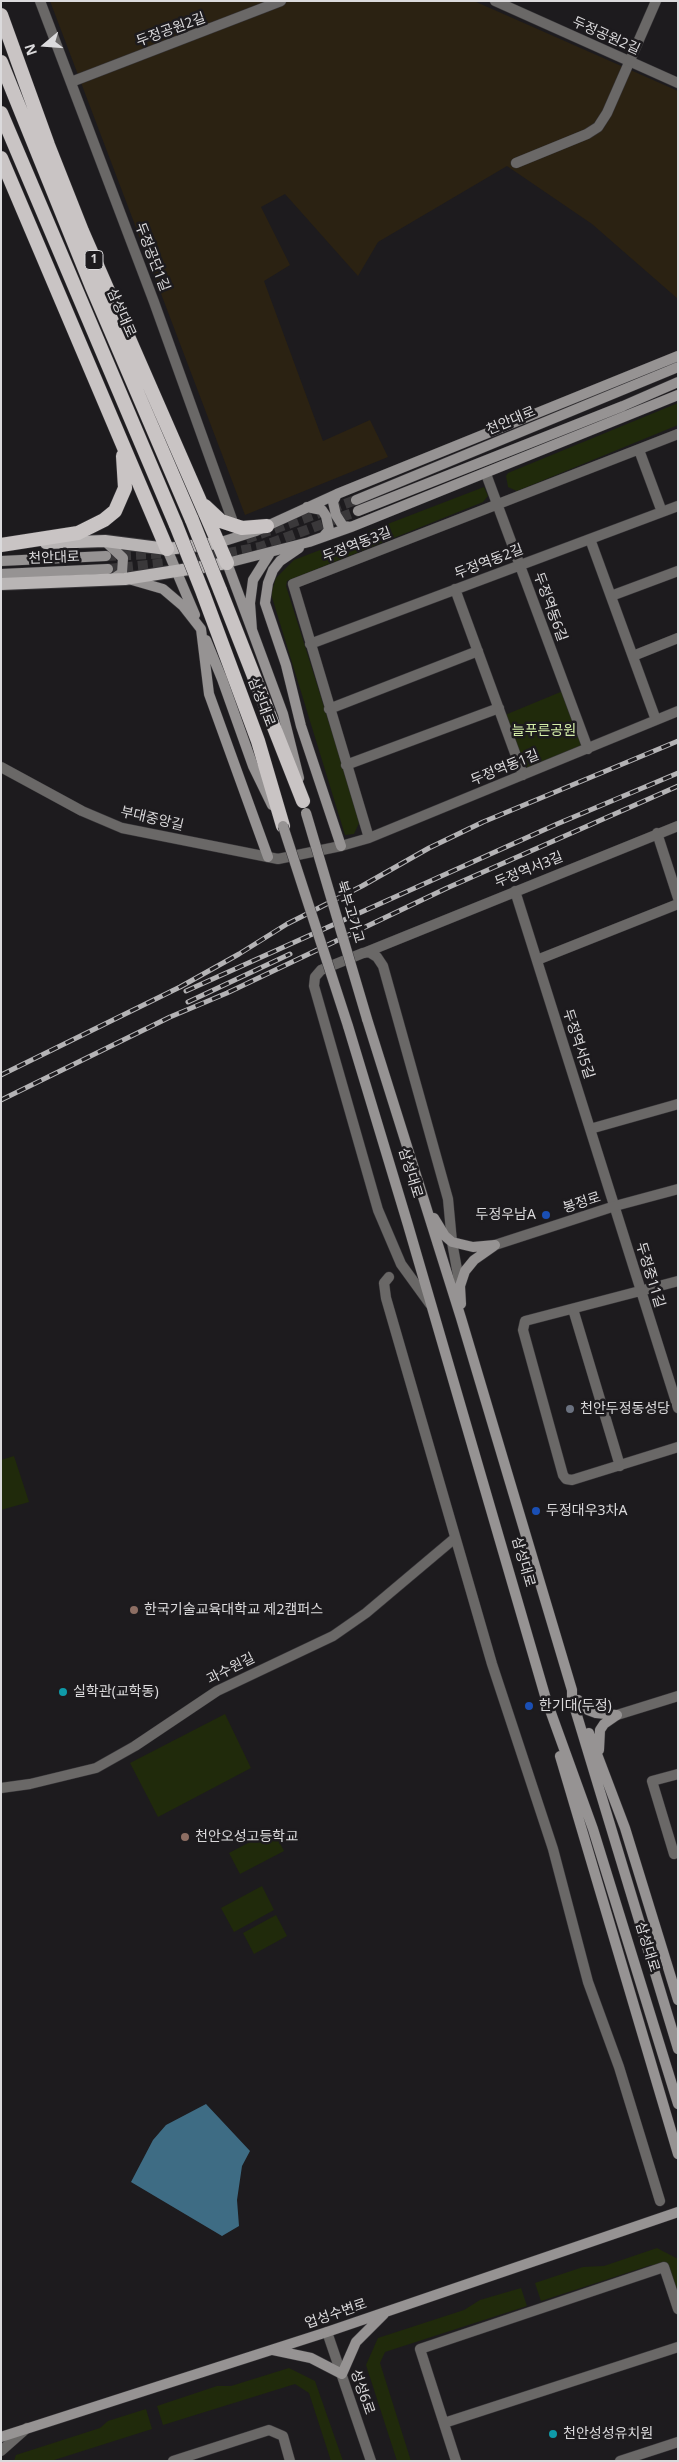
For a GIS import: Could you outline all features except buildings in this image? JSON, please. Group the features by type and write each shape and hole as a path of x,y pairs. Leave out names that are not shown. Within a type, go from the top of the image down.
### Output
{"highway":[{"name":"1","path":"1,15 48,145 82,231 226,563"},
{"name":"삼성대로","path":"1,62 92,287 192,520 305,807"},
{"name":"삼성대로","path":"1,113 176,526 258,741 283,826"},
{"path":"1,158 167,549"},
{"path":"1,545 78,533 104,520 115,511 125,488 121,440"},
{"path":"199,500 212,515 234,525 253,528 267,526"}],"main road":[{"path":"1,545 105,541 167,549 218,543 267,526 337,494 678,356"},
{"name":"천안대로","path":"356,500 678,367"},
{"name":"천안대로","path":"358,511 623,406 678,382"},
{"path":"125,579 226,563 309,542 351,528 678,395"},
{"path":"337,494 333,502 336,515 343,526 351,528"},
{"path":"308,506 322,510 326,516 329,530 323,537"},
{"path":"1,584 122,572 123,558 105,541"},
{"path":"309,542 291,552 273,570 268,583 265,603 286,666 301,726 341,846"},
{"path":"167,549 222,679 253,766 283,826"},
{"path":"252,630 250,603 253,580 270,553"},
{"name":"천안대로","path":"1,561 106,556"},
{"name":"북부고가교","path":"226,563 283,714 305,807 367,1019"},
{"name":"천안대로","path":"1,574 109,574"},
{"path":"109,574 163,588 184,606 201,629 210,694 268,857"},
{"name":"삼성대로","path":"283,826 348,1026 546,1699 593,1829 678,2104"},
{"name":"삼성대로","path":"367,1019 461,1318 572,1690 572,1699 678,2049"},
{"path":"427,1206 445,1236 452,1242 473,1247 495,1245"},
{"path":"461,1318 460,1286 465,1272 474,1260 495,1245"},
{"path":"572,1690 578,1700 625,1828 678,2000"},
{"path":"546,1699 555,1738 678,2154"},
{"path":"578,1700 588,1710 596,1714 617,1715"},
{"path":"608,1783 598,1739 604,1724 617,1715"},
{"name":"업성수변로","path":"1,2436 327,2332 678,2212"},
{"path":"272,2350 311,2358 342,2374 356,2342 385,2312"}],"street":[{"name":"두정공단1길","path":"40,1 154,302 234,525"},
{"name":"두정공원2길","path":"71,82 281,1"},
{"name":"두정공원2길","path":"495,1 678,83"},
{"path":"516,164 587,134 598,127 608,113 656,1"},
{"name":"두정역동3길","path":"369,838 293,584 678,434"},
{"path":"639,450 662,512"},
{"name":"두정역동6길","path":"486,474 588,749"},
{"name":"두정역동2길","path":"310,644 678,506"},
{"path":"590,539 656,720"},
{"path":"610,596 678,571"},
{"path":"455,589 523,775"},
{"path":"632,656 678,638"},
{"path":"329,709 478,651"},
{"path":"346,765 499,708"},
{"name":"두정역동1길","path":"278,859 369,838 678,711"},
{"name":"부대중앙길","path":"1,767 82,811 122,828 278,859"},
{"name":"두정역서3길","path":"430,1304 401,1264 378,1210 314,986 315,977 321,970 678,826"},
{"path":"657,834 678,898"},
{"name":"두정역서5길","path":"514,891 615,1206"},
{"path":"537,960 678,904"},
{"path":"390,942 382,954 383,966 448,1199 452,1242 460,1286"},
{"path":"363,954 369,952 377,957 383,966"},
{"path":"590,1129 678,1104"},
{"name":"봉정로","path":"495,1245 615,1206 678,1189"},
{"name":"두정중11길","path":"615,1206 678,1408"},
{"path":"389,1277 384,1282 386,1298 455,1538 492,1664 553,1849 588,1982 619,2067 660,2201"},
{"path":"678,1281 525,1321 523,1330 563,1475 566,1479 572,1480 678,1447"},
{"path":"573,1309 620,1466"},
{"name":"과수원길","path":"1,1788 30,1784 96,1768 135,1746 216,1691 334,1636 366,1613 455,1538"},
{"path":"617,1715 678,1696"},
{"path":"678,1774 652,1780 674,1854 678,1852"},
{"path":"456,2461 420,2349 664,2267 678,2309"},
{"name":"성성6로","path":"327,2332 371,2461"},
{"path":"444,2423 678,2347"},
{"path":"1,2451 27,2428"},
{"path":"173,2461 269,2430 283,2436 290,2461"},
{"path":"620,2461 638,2458 678,2442"}],"shaded area":[{"path":"50,1 474,1 678,91 678,299 592,224 507,166 378,242 358,276 285,194 261,207 290,265 264,281 323,441 370,420 388,457 245,515"}],"green space":[{"path":"678,403 678,425 517,491 508,487 506,476 508,473"},
{"path":"484,487 488,496 483,502 287,581 286,586 360,821 354,834 345,835 271,594 276,578 294,560"},
{"name":"늘푸른공원","path":"563,691 584,747 525,771 505,715"},
{"path":"14,1456 29,1502 1,1510 1,1460"},
{"path":"225,1714 251,1768 158,1817 130,1763"},
{"path":"273,1830 284,1851 240,1874 229,1853"},
{"path":"262,1886 274,1910 234,1932 221,1908"},
{"path":"276,1915 287,1936 254,1954 243,1933"},
{"path":"657,2248 678,2259 678,2293 662,2270 651,2265 541,2301 535,2283 583,2267 604,2266"},
{"path":"521,2288 527,2306 385,2352 380,2363 411,2461 397,2461 366,2365 378,2338 464,2310 480,2300"},
{"path":"289,2368 315,2381 343,2461 331,2461 309,2393 295,2384 163,2425 157,2406 217,2386 231,2386"},
{"path":"146,2409 152,2429 51,2461 14,2461 16,2455 100,2428 108,2421"}],"water":[{"path":"206,2104 250,2151 242,2166 237,2200 239,2226 222,2236 131,2182 153,2140 166,2125"}],"tunnel":[{"path":"246,539 356,500"},
{"path":"108,569 186,561 260,547 358,511"},
{"path":"106,556 173,553"}],"railway":[{"path":"1,1075 180,987 287,924 362,886 429,848 483,822 678,741"},
{"path":"186,991 557,824 678,773"},
{"path":"1,1100 170,1017 227,993 447,888 678,786"},
{"path":"188,1002 290,954"}],"place":[{"name":"두정우남A","path":"546,1215"},
{"name":"천안두정동성당","path":"570,1409"},
{"name":"두정대우3차A","path":"536,1511"},
{"name":"한국기술교육대학교 제2캠퍼스","path":"134,1610"},
{"name":"실학관(교학동)","path":"63,1692"},
{"name":"한기대(두정)","path":"529,1706"},
{"name":"천안오성고등학교","path":"185,1837"},
{"name":"천안성성유치원","path":"553,2434"}]}
